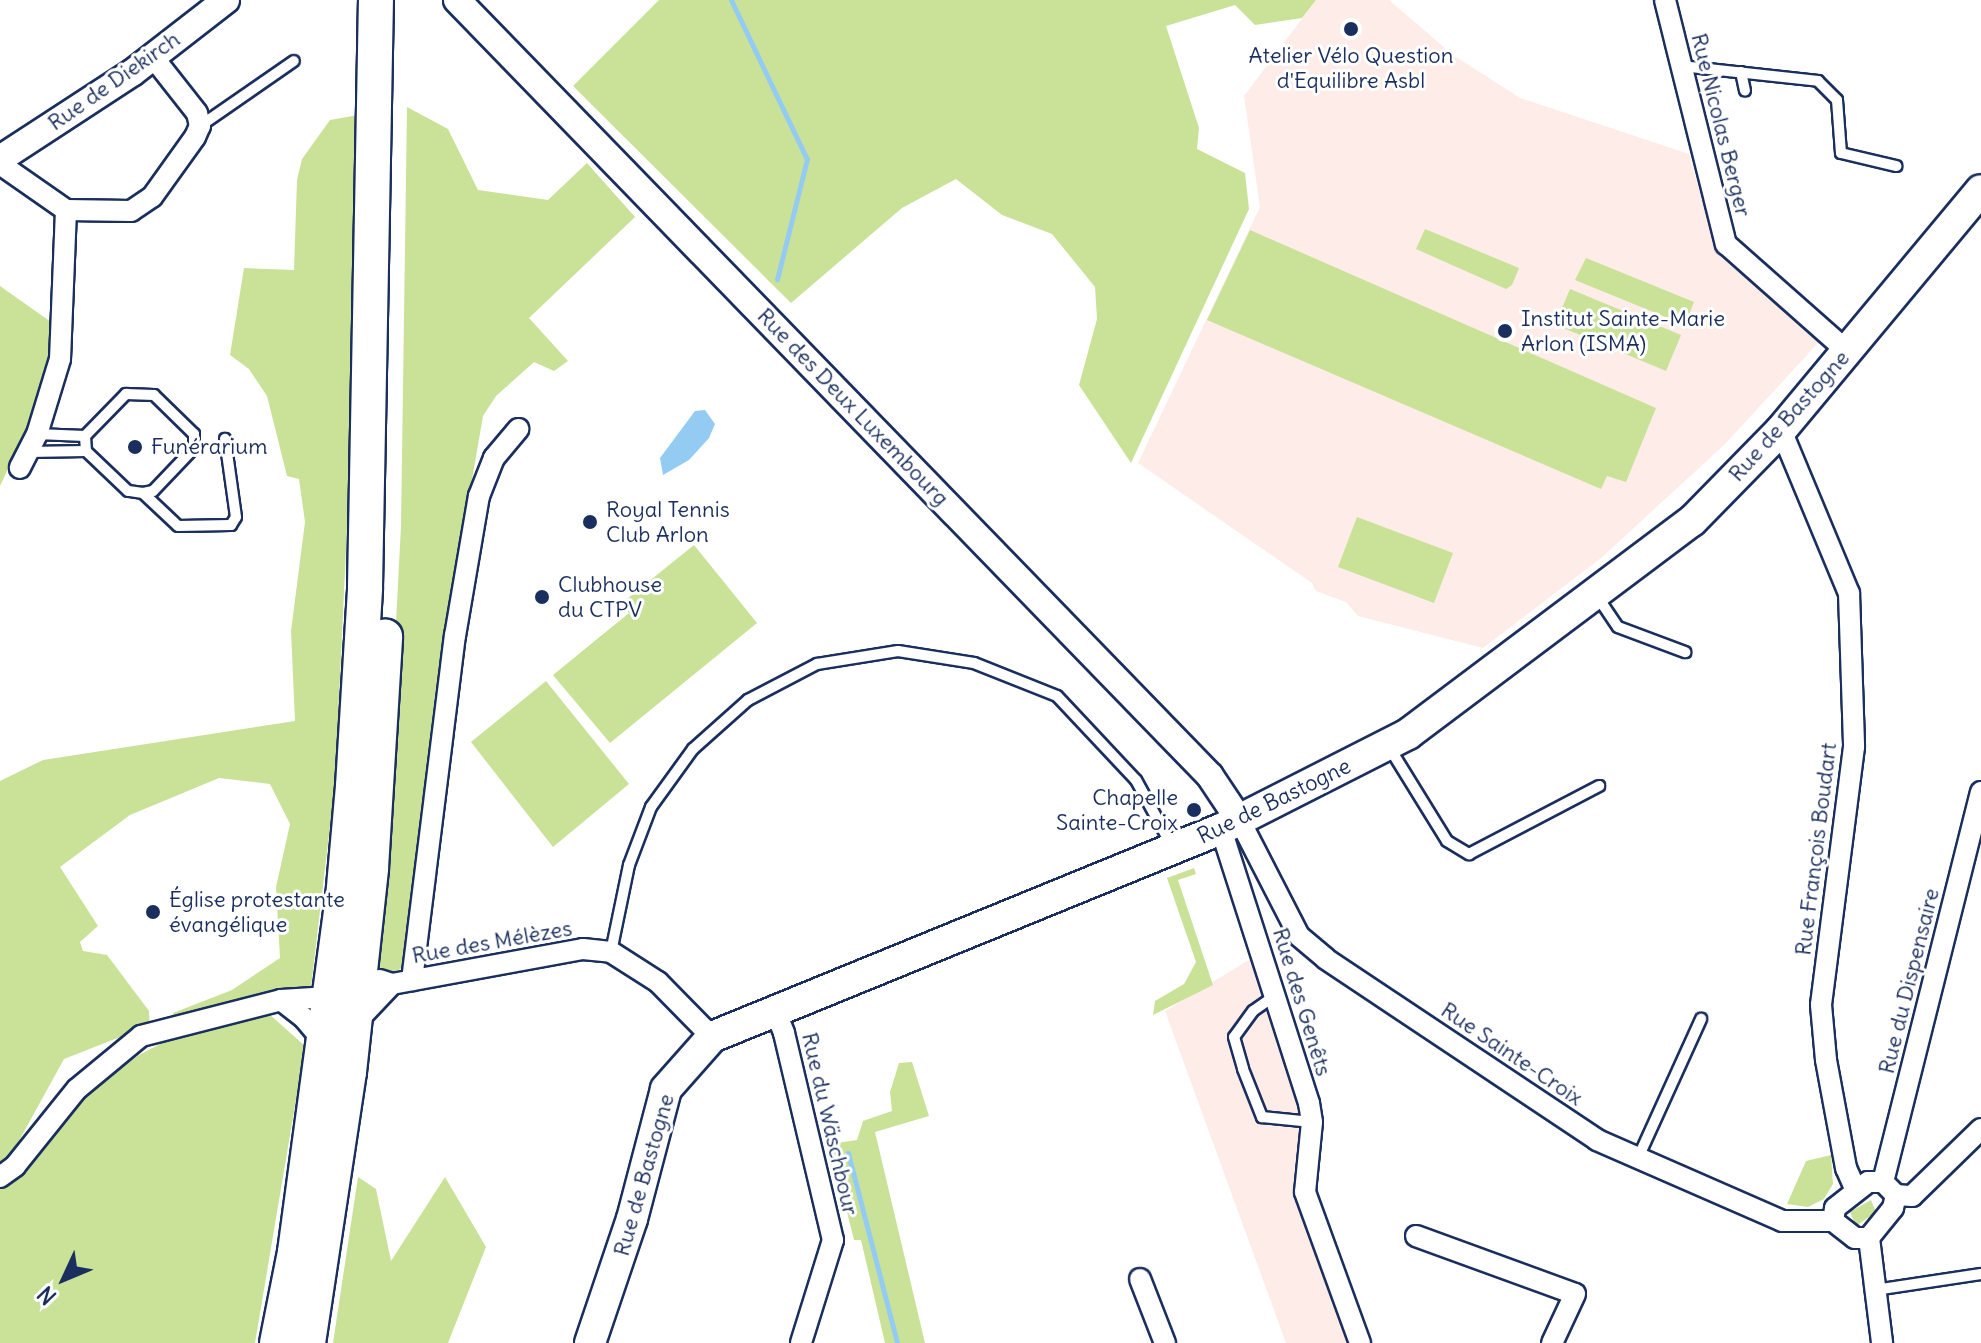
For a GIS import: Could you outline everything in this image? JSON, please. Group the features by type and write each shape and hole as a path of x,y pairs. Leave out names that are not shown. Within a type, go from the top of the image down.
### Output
{"main road":[{"path":"308,1343 360,972 386,629 384,180 376,0"},
{"path":"277,1343 295,1252 346,870 365,587 395,0"},
{"name":"Rue de Bastogne","path":"590,1343 632,1219 666,1089 712,1037 774,1008 1230,825 1388,745 1597,596 1692,521 1781,430 1981,190"}],"street":[{"name":"Rue de Diekirch","path":"66,210 0,162 153,57 226,0"},
{"name":"Rue des Deux Luxembourg","path":"457,0 1210,776 1230,825"},
{"name":"Rue Nicolas Berger","path":"1665,0 1726,244 1847,351"},
{"path":"28,451 60,359 66,210 131,211 152,197 200,126 197,113 153,57"},
{"path":"402,982 479,496 494,458 518,429"},
{"name":"Rue François Boudart","path":"1781,430 1849,593 1854,747 1821,1005 1826,1060 1846,1168 1855,1188"},
{"name":"Rue du Dispensaire","path":"1890,1188 1981,792"},
{"name":"Rue des Genêts","path":"1230,825 1273,997 1312,1122 1305,1192 1360,1343"},
{"name":"Rue Sainte-Croix","path":"1230,825 1310,948 1597,1140 1782,1221 1833,1221"},
{"name":"Rue des Mélèzes","path":"360,972 402,982 583,949 611,952"},
{"path":"611,952 658,982 712,1037"},
{"name":"Rue des Mélèzes","path":"354,1024 402,982"},
{"path":"0,1177 15,1166 77,1089 141,1036 281,1000 329,997"},
{"path":"281,1000 304,1018 323,1041"},
{"name":"Rue du Wäschbour","path":"774,1008 788,1047 833,1240 801,1343"},
{"path":"1869,1238 1855,1238 1833,1221 1835,1208 1855,1188 1890,1188 1912,1196 1981,1129"},
{"path":"1882,1343 1869,1238 1893,1208 1890,1188"},
{"path":"1416,1236 1575,1294 1552,1343"},
{"path":"1140,1279 1165,1343"}],"lane":[{"path":"200,126 294,61"},
{"path":"1681,66 1818,81 1837,100 1841,153 1896,166"},
{"path":"1741,72 1745,91"},
{"path":"28,451 85,436 126,394 154,395 194,434 194,448 153,491 143,493 128,491 86,451 85,436"},
{"path":"143,493 178,526 231,525 236,517 225,439"},
{"path":"28,451 86,451"},
{"path":"1597,596 1618,627 1685,652"},
{"path":"611,952 629,865 651,807 693,749 748,700 817,664 898,651 974,663 1057,696 1136,780 1173,848"},
{"path":"1388,745 1447,841 1469,854 1599,786"},
{"path":"1273,997 1253,1011 1234,1037 1243,1069 1262,1117 1312,1122"},
{"path":"1638,1158 1701,1019"},
{"path":"1875,1290 1981,1274"}],"shaded area":[{"name":"Institut Sainte-Marie Arlon (ISMA)","path":"1316,0 1389,0 1453,55 1520,98 1689,154 1717,254 1820,341 1724,445 1601,558 1483,648 1358,616 1346,602 1316,591 1312,583 1138,463 1260,207 1244,96"},
{"path":"1252,958 1301,1107 1298,1194 1352,1343 1286,1343 1165,1011"}],"green space":[{"path":"659,0 1316,0 1302,18 1255,25 1235,5 1166,26 1199,128 1197,149 1245,173 1249,209 1131,463 1079,385 1097,319 1095,287 1052,234 1002,215 956,179 902,208 791,303 573,86"},
{"path":"407,107 448,129 478,190 548,200 587,163 635,217 529,318 568,361 554,371 534,362 496,396 483,416 436,688 402,968 390,974 378,969 401,526"},
{"path":"358,115 353,401 335,784 311,987 175,1026 173,1013 232,990 280,958 276,887 290,824 270,784 219,778 130,815 60,867 98,926 80,942 83,951 107,955 149,1011 150,1035 138,1030 64,1059 9,1159 0,1165 0,781 43,760 295,721 291,631 305,522 299,479 287,476 267,396 249,369 230,355 244,268 294,270 297,180 302,159 330,120"},
{"path":"1425,229 1519,268 1512,285 1506,289 1416,249"},
{"path":"1250,230 1656,408 1626,482 1607,476 1601,489 1207,320"},
{"path":"1586,258 1694,302 1685,325 1575,280"},
{"path":"0,286 51,322 51,359 42,397 0,486"},
{"path":"1570,289 1681,335 1666,371 1561,327 1564,318 1559,315"},
{"path":"1357,517 1453,553 1434,603 1338,567"},
{"path":"694,545 757,623 610,743 553,675 629,613 622,603"},
{"path":"546,681 629,784 553,847 471,742"},
{"path":"1194,868 1196,874 1178,880 1213,985 1153,1015 1155,1001 1184,984 1196,962 1167,878"},
{"path":"269,1014 305,1046 255,1343 0,1343 0,1184 82,1097 139,1055 170,1039 244,1016"},
{"path":"912,1062 929,1116 875,1132 925,1343 885,1343 861,1240 854,1240 830,1144 857,1140 863,1121 892,1111 890,1092 899,1063"},
{"path":"1831,1155 1833,1184 1824,1199 1808,1207 1787,1204 1806,1161"},
{"path":"358,1177 376,1189 391,1261 445,1177 486,1247 448,1343 333,1343"},
{"path":"1871,1200 1876,1212 1856,1226 1850,1212"}],"water":[{"path":"705,410 715,424 709,438 689,460 663,475 660,458 695,411"}],"waterway":[{"path":"731,0 807,159 777,279"},
{"path":"848,1153 897,1343"}],"place":[{"name":"Atelier Vélo Question d'Equilibre Asbl","path":"1351,29"},
{"name":"Institut Sainte-Marie Arlon (ISMA)","path":"1505,331"},
{"name":"Funérarium","path":"135,447"},
{"name":"Royal Tennis Club Arlon","path":"590,522"},
{"name":"Clubhouse du CTPV","path":"542,597"},
{"name":"Chapelle Sainte-Croix","path":"1194,810"},
{"name":"Église protestante évangélique","path":"153,912"}]}
